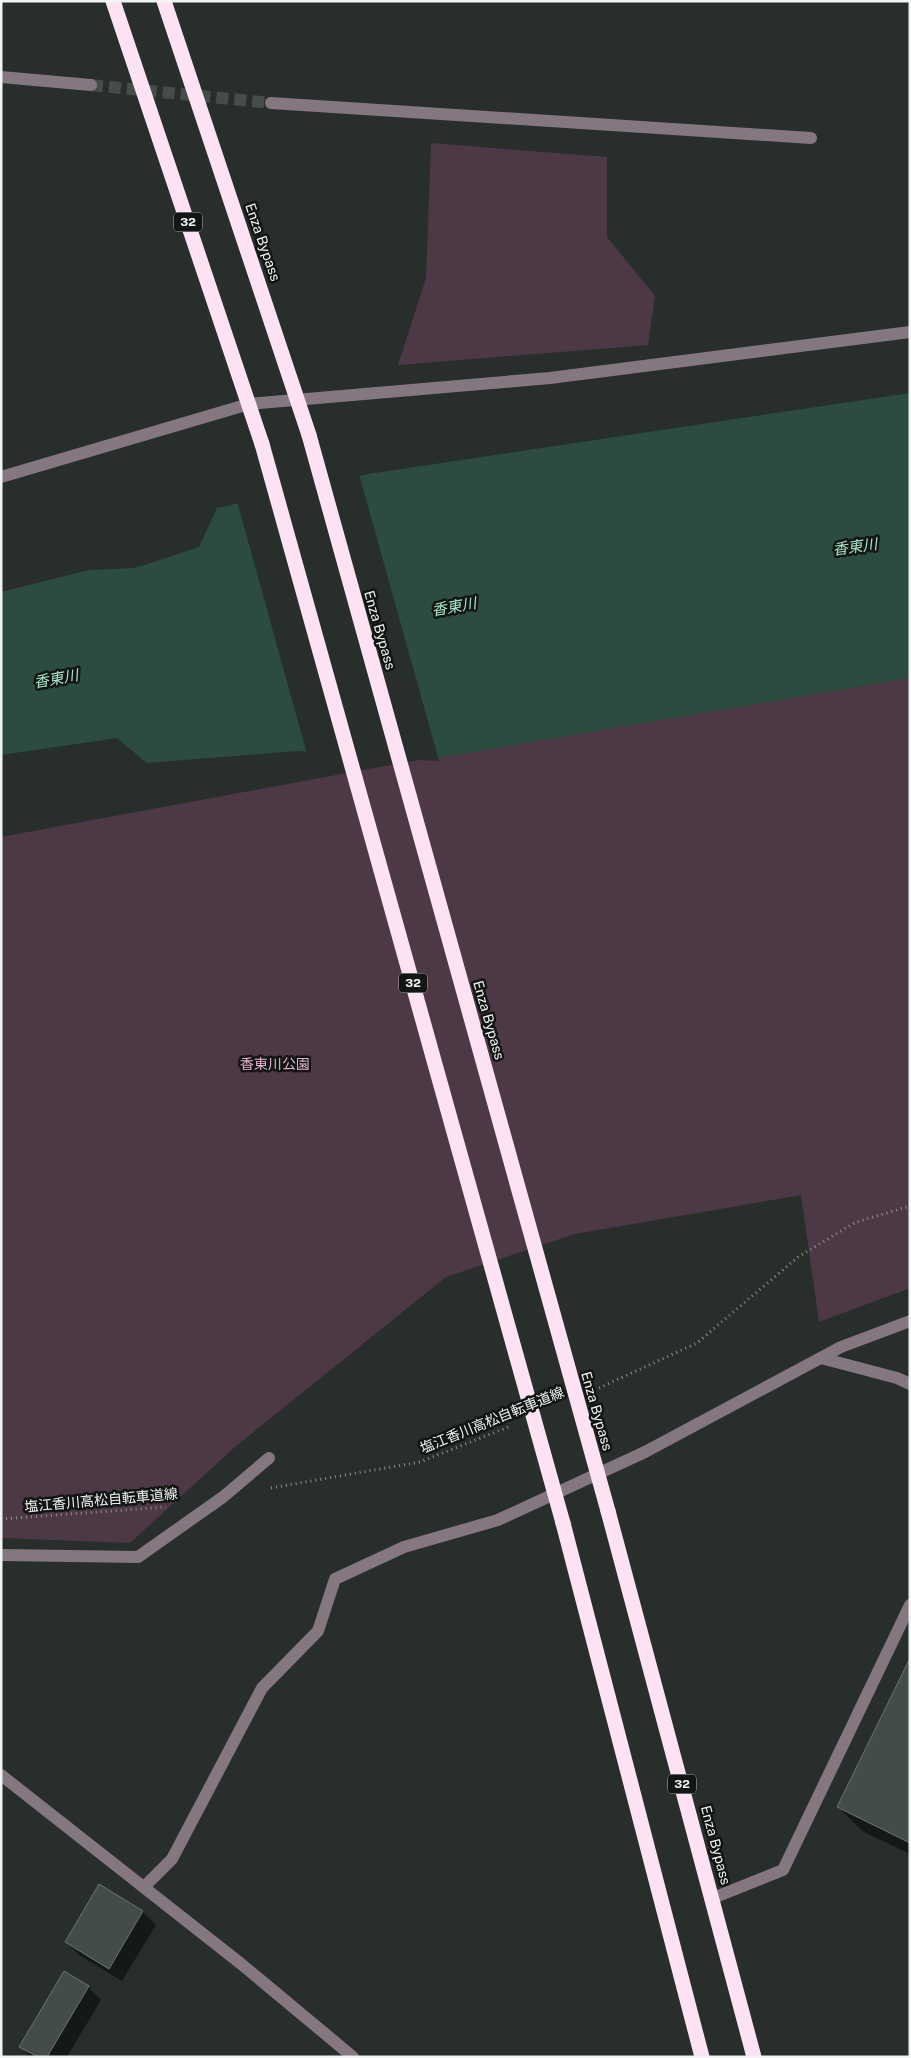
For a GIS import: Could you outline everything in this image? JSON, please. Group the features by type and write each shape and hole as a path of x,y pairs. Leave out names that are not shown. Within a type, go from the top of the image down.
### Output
{"highway":[{"name":"32","path":"113,1 262,444 562,1524 702,2057"},
{"name":"Enza Bypass","path":"164,1 299,398 608,1511 754,2057"}],"street":[{"path":"1,76 91,84"},
{"path":"271,103 812,138"},
{"path":"1,477 249,404 299,398 550,378 910,332"},
{"path":"144,1887 172,1859 262,1688 318,1631 335,1579 404,1547 498,1520 646,1452 841,1347 910,1321"},
{"path":"821,1358 898,1378 910,1384"},
{"path":"1,1556 138,1557 223,1497 269,1458"},
{"path":"713,1898 783,1870 910,1605"},
{"path":"1,1775 240,1963 353,2057"}],"path":[{"path":"592,1391 697,1343 798,1257 856,1222 910,1206"},
{"name":"塩江香川高松自転車道線","path":"265,1489 420,1462 514,1425"},
{"name":"塩江香川高松自転車道線","path":"1,1519 171,1507"}],"green space":[{"path":"431,143 607,157 607,237 655,296 648,345 398,365 426,278"},
{"name":"香東川公園","path":"910,678 910,1288 819,1322 801,1195 575,1234 446,1277 236,1446 130,1543 1,1538 1,837 390,765"}],"water":[{"name":"香東川","path":"910,393 910,678 432,759 296,751 147,763 117,738 1,755 1,592 89,570 135,568 199,547 217,508 368,474"}],"pier":[{"path":"359,474 439,761 307,754 237,501"}],"building":[{"path":"910,1658 910,1843 837,1807"},
{"path":"99,1884 143,1911 109,1969 65,1942"},
{"path":"64,1971 89,1986 47,2057 38,2057 19,2047"}],"tunnel":[{"path":"91,85 271,103"}]}
